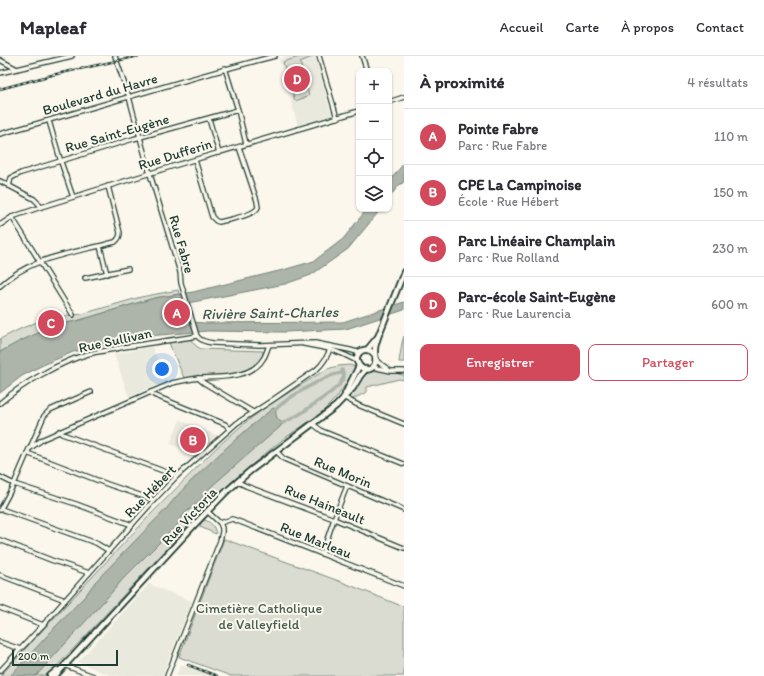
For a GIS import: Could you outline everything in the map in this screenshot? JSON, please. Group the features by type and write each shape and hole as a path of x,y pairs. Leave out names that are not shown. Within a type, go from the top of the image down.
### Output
{"main road":[{"path":"378,337 357,356 358,364 363,369 372,367 375,363 375,347 378,337 404,272"},
{"path":"364,351 371,351 375,357"},
{"name":"Rue Victoria","path":"343,397 358,364"},
{"name":"Rue Victoria","path":"55,676 64,664 207,511 238,482 336,406 353,388 366,369"},
{"name":"Rue Victoria","path":"50,676 64,664"}],"street":[{"path":"0,73 72,56"},
{"name":"Rue Fabre","path":"114,56 129,97 197,336"},
{"name":"Boulevard du Havre","path":"0,134 224,68 275,56"},
{"path":"319,56 337,118"},
{"path":"362,56 366,68"},
{"path":"0,60 17,68"},
{"path":"224,68 238,110 246,144"},
{"path":"392,101 404,97"},
{"name":"Rue Saint-Eugène","path":"9,186 11,178 16,175 140,137 238,110"},
{"name":"Rue Dufferin","path":"0,225 12,217 41,207 356,112"},
{"path":"208,119 219,153"},
{"path":"50,120 73,197"},
{"path":"195,160 212,217 216,221 219,222 255,212 258,207 257,201 239,147"},
{"path":"0,181 34,199 41,207"},
{"path":"0,286 14,274 40,261 69,252 115,242 120,236 120,232 108,186"},
{"path":"12,217 73,314"},
{"path":"100,246 107,274"},
{"path":"85,278 128,269"},
{"path":"197,336 201,340 212,343 269,345 301,344 331,347 357,352 364,351"},
{"name":"Rue Sullivan","path":"0,403 25,385 72,360 121,348 197,336"},
{"path":"30,448 59,431 176,382 198,378 238,375 246,372 257,366 263,360 269,345"},
{"path":"331,347 358,364"},
{"name":"Rue Hébert","path":"0,671 177,476 237,422 271,401 322,365 331,347"},
{"path":"375,357 378,362 391,371"},
{"path":"372,367 391,371 404,371"},
{"path":"198,378 204,384 253,412"},
{"path":"91,392 50,410 44,416 14,484 0,510 96,543 109,551"},
{"path":"151,392 156,396 225,424 230,429"},
{"path":"343,397 358,405 404,424"},
{"path":"313,424 322,431 404,464"},
{"path":"59,431 62,434 177,476"},
{"name":"Rue Morin","path":"276,452 284,460 404,510"},
{"path":"27,453 107,484 154,500"},
{"path":"0,477 14,484 76,504 132,525"},
{"name":"Rue Haineault","path":"238,482 404,548"},
{"path":"322,554 334,519 348,486"},
{"path":"167,676 220,541 222,528 220,523 207,511"},
{"name":"Rue Marleau","path":"220,523 232,519 235,520 404,586"},
{"path":"0,540 89,573"},
{"path":"0,575 65,600"},
{"path":"0,608 43,625"},
{"path":"0,642 20,649"},
{"path":"64,664 93,676"}],"shaded area":[{"path":"290,56 315,56 332,116 298,126 279,59"},
{"path":"404,163 404,182 399,185 392,194 392,178"},
{"path":"365,212 379,212 348,249 311,275 285,284 172,305 163,310 163,316 167,320 204,323 343,322 404,302 404,310 346,329 285,332 207,331 148,336 73,352 22,376 0,393 0,352 20,341 54,326 80,320 154,298 193,292 314,261 343,239"},
{"path":"152,347 167,381 129,397 114,354"},
{"path":"273,408 276,409 278,419 283,423 280,427 213,485 199,502 184,514 178,524 123,579 36,676 10,676 86,595 95,582 167,508 188,484 227,447"},
{"path":"180,420 219,436 199,455 170,444"},
{"path":"149,584 192,601 162,676 112,676 78,662"},
{"path":"181,665 212,676 176,676"}],"green space":[{"path":"302,56 312,56 300,62 309,96 295,101 283,62"},
{"path":"178,290 179,294 154,298 80,320 54,326 0,352 0,339 42,320 82,314 141,297"},
{"path":"186,304 192,321 169,320 165,317 165,310 173,305"},
{"path":"404,336 404,362 399,362 402,343"},
{"path":"190,339 201,349 263,351 262,359 250,369 241,372 184,378 169,343"},
{"path":"350,365 355,367 355,370 337,397 320,414 282,440 231,482 47,676 0,676 149,516 215,449 267,406 327,369"},
{"path":"379,370 404,375 404,380 399,379 367,387 367,392 351,400 349,397 350,394 364,375"},
{"path":"205,520 210,522 215,529 216,534 200,527 201,523"},
{"name":"Cimetière Catholique de Valleyfield","path":"224,539 347,584 404,607 404,676 231,676 179,657"}],"waterway":[{"path":"283,423 300,414 339,385 344,377 342,370"},
{"path":"276,409 281,404 318,381 343,373"}],"railway":[{"path":"0,89 52,75 139,56"},
{"path":"188,665 217,676"}],"place":[{"name":"Parc-école Saint-Eugène","path":"297,79"},
{"name":"Pointe Fabre","path":"177,313"},
{"name":"Parc Linéaire Champlain","path":"51,323"},
{"name":"CPE La Campinoise","path":"193,440"}],"water label":[{"name":"Rivière Saint-Charles","path":"270,313"}]}
